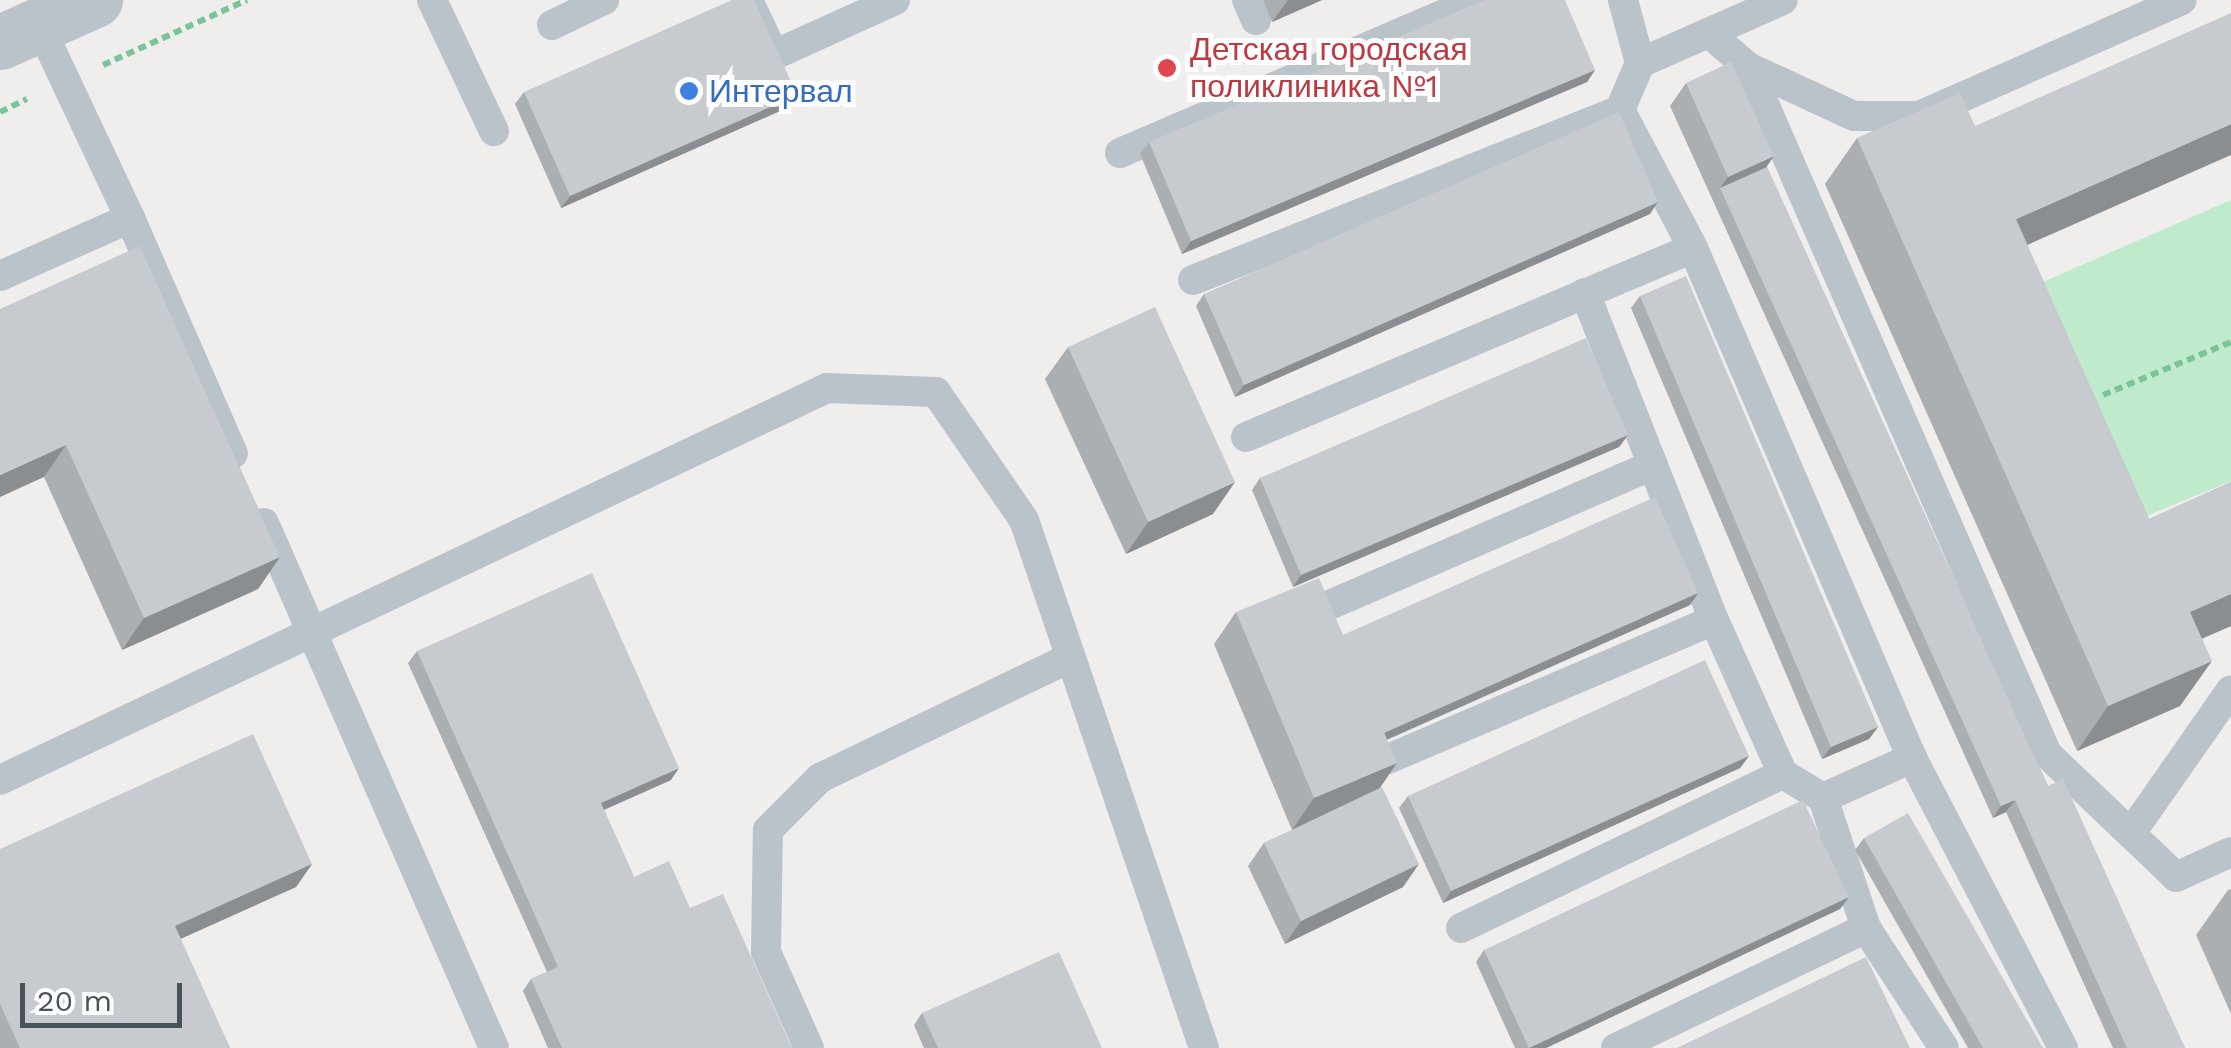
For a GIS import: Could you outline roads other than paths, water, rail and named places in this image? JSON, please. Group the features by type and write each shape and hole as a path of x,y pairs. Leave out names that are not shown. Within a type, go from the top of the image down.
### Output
{"street":[{"path":"20,34 95,0"}],"lane":[{"path":"432,0 494,131"},
{"path":"552,25 604,0"},
{"path":"748,0 774,55 895,0"},
{"path":"1120,153 1477,0"},
{"path":"1193,280 1620,110 1640,64 1623,0"},
{"path":"1640,64 1783,0"},
{"path":"1708,32 1748,67 1854,116 1919,116 2182,0"},
{"path":"20,34 66,82 130,218 494,1048"},
{"path":"1748,67 2047,754 2176,877 2231,852"},
{"path":"1620,110 1693,248 1912,758 2064,1048"},
{"path":"0,276 130,218"},
{"path":"1246,437 1693,248"},
{"path":"1585,293 1714,620 1783,774 1823,798 1866,928 1944,1048"},
{"path":"0,780 827,388 936,392 1024,520 1067,659 1204,1048"},
{"path":"1318,610 1653,466"},
{"path":"1388,759 1714,620"},
{"path":"809,1048 766,952 768,830 820,778 1067,659"},
{"path":"2131,834 2231,690"},
{"path":"1823,798 1912,758"},
{"path":"1461,928 1783,774"},
{"path":"1616,1048 1866,928"}],"place":[{"name":"Детская городская поликлиника №1","path":"1167,68"},
{"name":"Интервал","path":"689,91"}]}
